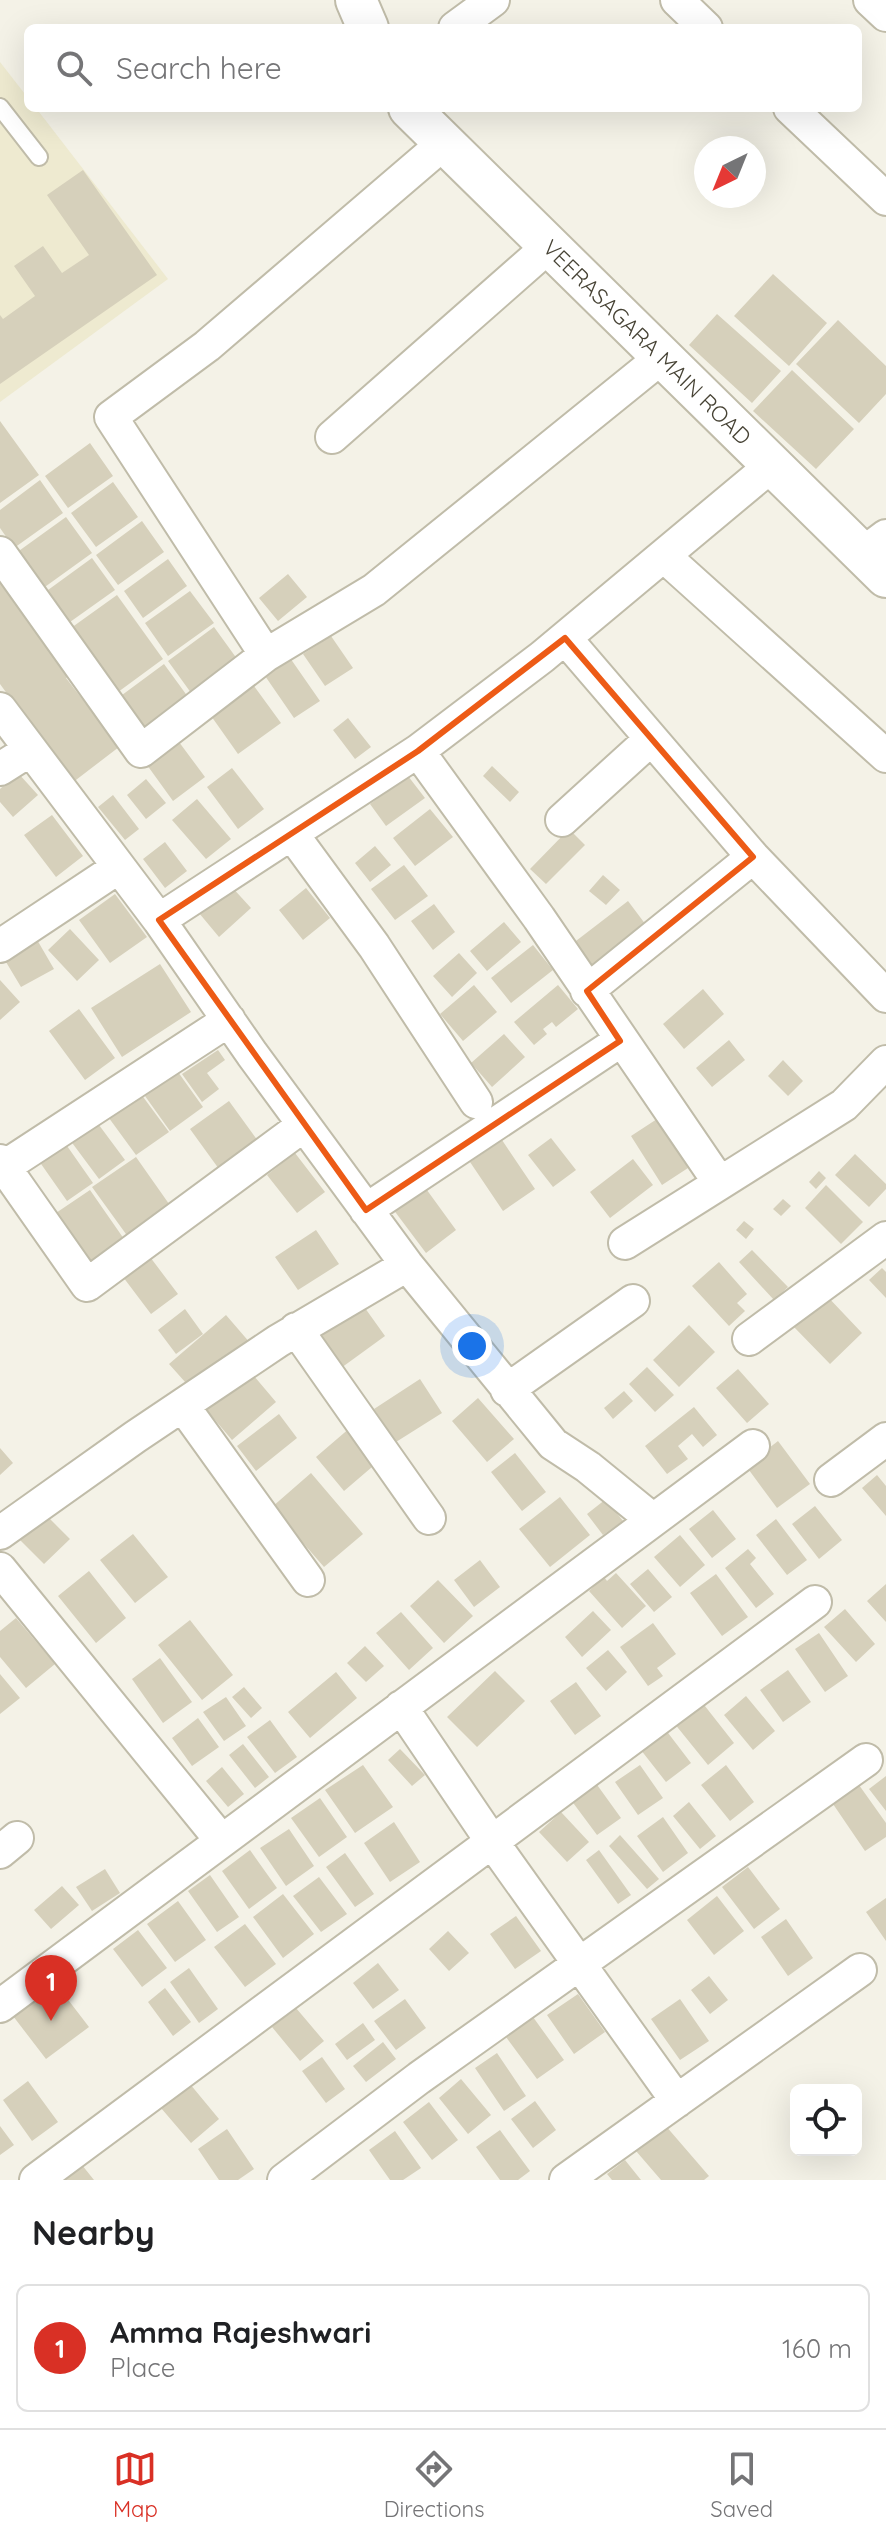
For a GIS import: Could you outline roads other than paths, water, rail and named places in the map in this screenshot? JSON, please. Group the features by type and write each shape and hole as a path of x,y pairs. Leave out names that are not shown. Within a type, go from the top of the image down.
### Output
{"street":[{"path":"356,0 366,24"},
{"path":"460,24 493,0"},
{"path":"677,0 702,24"},
{"path":"870,0 886,15"},
{"name":"VEERASAGARA MAIN ROAD","path":"413,112 772,465 878,556"},
{"path":"794,112 886,199"},
{"path":"266,655 111,417 207,346 444,143"},
{"path":"332,437 549,246"},
{"path":"0,553 141,751 266,655 374,590 662,357"},
{"path":"159,920 418,751 565,638 772,465"},
{"path":"664,556 886,756"},
{"path":"565,638 753,857 886,996"},
{"path":"0,709 159,920 366,1210 507,1390 553,1444 588,1467 653,1520"},
{"path":"562,820 651,739"},
{"path":"0,769 30,750"},
{"path":"418,751 539,918 719,1182"},
{"path":"292,834 374,946 476,1102"},
{"path":"587,991 753,857"},
{"path":"0,946 119,867"},
{"path":"229,1020 2,1164 87,1285 304,1125"},
{"path":"366,1210 620,1041"},
{"path":"625,1243 844,1105 886,1062"},
{"path":"749,1339 886,1238"},
{"path":"0,1533 135,1437 296,1329 407,1265"},
{"path":"507,1390 633,1301"},
{"path":"296,1329 429,1518"},
{"path":"183,1406 308,1580"},
{"path":"831,1480 886,1439"},
{"path":"0,2006 753,1446"},
{"path":"0,1569 221,1840"},
{"path":"36,2180 815,1602"},
{"path":"401,1707 493,1843 677,2101"},
{"path":"284,2180 419,2078 866,1760"},
{"path":"566,2180 860,1970"}],"lane":[{"path":"0,107 39,157"}],"place":[{"name":"Amma Rajeshwari","path":"51,2021"}]}
